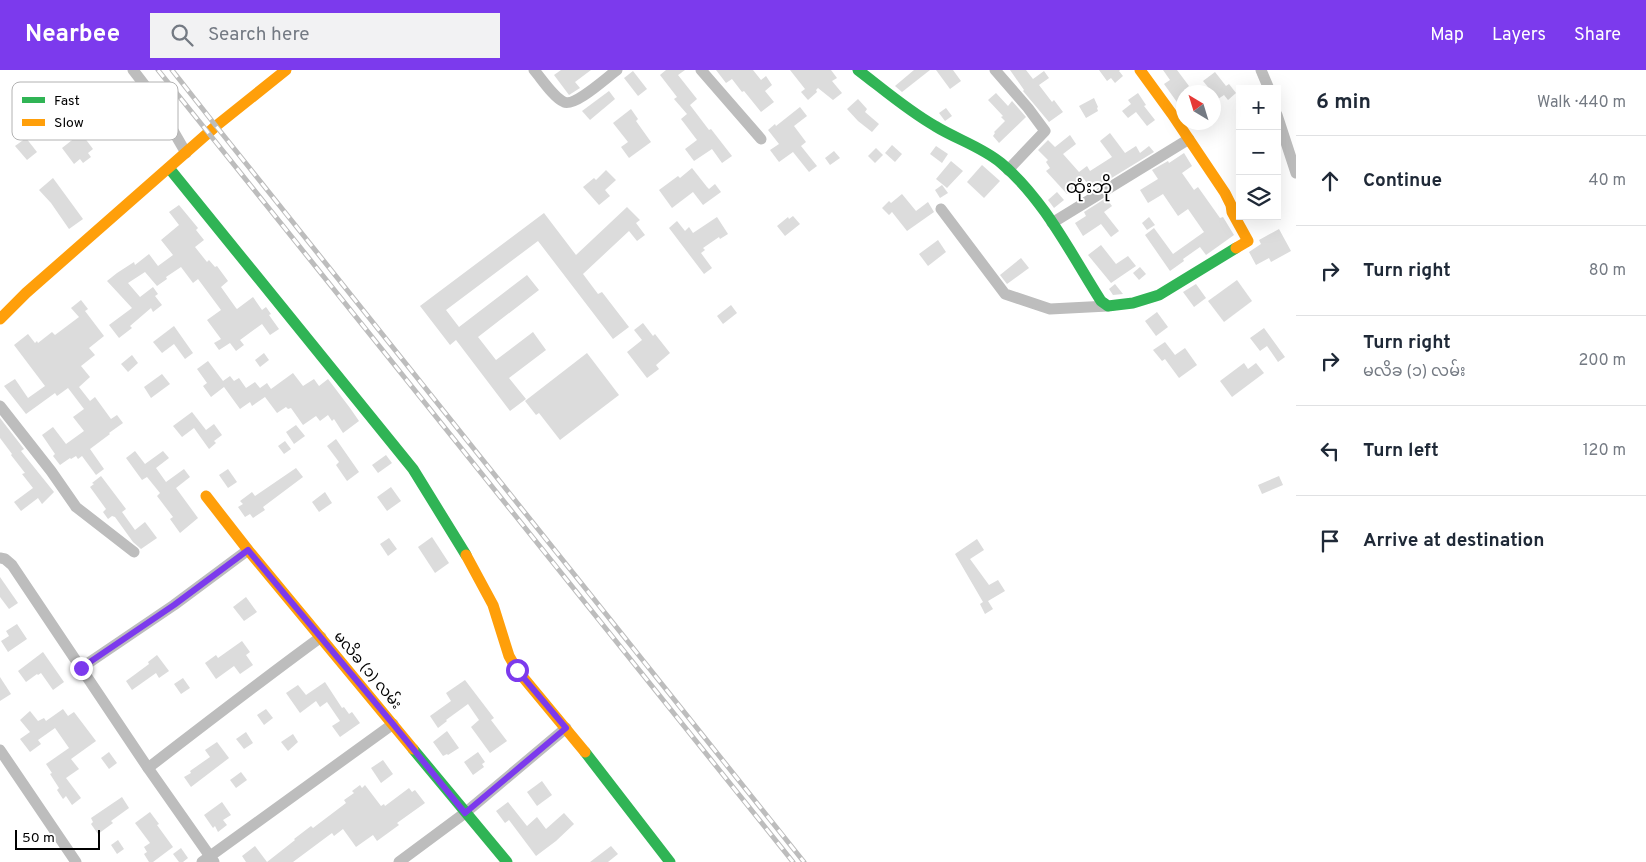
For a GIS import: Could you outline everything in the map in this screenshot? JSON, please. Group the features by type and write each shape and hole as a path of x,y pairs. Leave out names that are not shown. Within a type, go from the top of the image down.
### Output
{"street":[{"path":"133,70 142,82"},
{"path":"0,319 26,293 216,126 286,70"},
{"path":"534,70 558,98 565,103 570,103 580,98 617,70"},
{"path":"701,70 762,139"},
{"path":"858,70 912,112 986,153 1008,170 1039,204 1101,301 1108,306"},
{"path":"995,70 1045,131 1008,170"},
{"path":"941,209 1005,294 1050,309 1133,303 1159,295 1248,241 1232,212 1232,205 1189,139 1140,70"},
{"path":"1261,70 1267,85"},
{"path":"1281,126 1296,173"},
{"path":"178,139 186,153"},
{"path":"1052,223 1189,139"},
{"path":"169,168 413,468 485,590 496,612 509,656 517,670 566,728 670,862"},
{"path":"0,406 76,506 134,552"},
{"name":"မလိခ (၁) လမ်း","path":"206,496 248,550 507,862"},
{"path":"81,668 174,605 248,550"},
{"path":"0,558 5,559 12,565 209,860 393,724"},
{"path":"148,768 260,681 321,638"},
{"path":"399,862 465,813 566,728"},
{"path":"0,750 76,862"}],"building":[{"path":"561,70 591,70 575,82 580,88 569,95 554,75"},
{"path":"666,70 685,70 678,75 697,99 690,105 732,156 722,163 712,149 694,161 685,149 697,140 681,119 687,114 674,99 677,97 660,75"},
{"path":"716,70 753,70 761,80 766,76 772,85 765,91 774,102 761,112 732,79 726,83"},
{"path":"790,70 831,70 837,78 832,81 842,93 833,100 818,88 817,92 808,100 801,92 805,89"},
{"path":"914,70 930,70 902,92 895,86"},
{"path":"936,70 953,70 961,81 950,89"},
{"path":"1010,70 1026,70 1033,79 1044,71 1049,78 1039,85 1052,102 1054,100 1063,112 1049,122 1023,91"},
{"path":"1099,70 1120,70 1123,76 1115,83 1111,78 1107,81"},
{"path":"1163,70 1177,70 1188,85 1176,85 1176,101 1164,84 1170,80"},
{"path":"633,71 647,89 638,96 624,78"},
{"path":"1215,72 1226,86 1229,84 1236,93 1228,100 1224,95 1221,97 1221,85 1206,85 1203,81"},
{"path":"609,91 615,99 590,120 582,111"},
{"path":"996,93 1008,106 1012,101 1026,117 999,143 993,136 994,132 1005,121 1001,117 1003,116 988,100"},
{"path":"1138,93 1146,105 1144,106 1155,120 1147,126 1136,112 1128,118 1122,111 1131,104 1128,100"},
{"path":"1094,98 1098,111 1086,118 1079,106"},
{"path":"858,99 867,109 865,112 879,124 872,132 847,109"},
{"path":"800,107 807,116 794,126 806,142 801,146 817,166 809,172 793,152 779,162 770,150 779,144 768,130"},
{"path":"946,108 952,116 945,121 939,113"},
{"path":"631,109 638,119 636,121 651,142 629,158 621,147 628,142 613,123"},
{"path":"1110,133 1125,153 1136,146 1140,153 1149,146 1154,152 1092,190 1084,179 1067,194 1046,171 1050,168 1046,162 1048,160 1038,150 1048,140 1055,147 1070,135 1076,144 1063,154 1079,172 1087,166 1090,171 1112,157 1100,141"},
{"path":"23,140 28,140 37,152 27,160 15,146"},
{"path":"72,140 86,140 93,149 88,153 91,157 83,163 80,159 74,164 62,148"},
{"path":"892,145 902,154 895,162 885,153"},
{"path":"936,146 948,154 942,163 930,154"},
{"path":"876,148 883,155 875,163 868,156"},
{"path":"834,151 840,158 830,165 825,158"},
{"path":"1184,153 1192,166 1182,173 1194,190 1198,187 1220,218 1223,217 1234,235 1206,255 1200,247 1170,271 1145,235 1154,228 1173,254 1204,232 1188,209 1178,216 1163,194 1148,203 1140,190 1158,179 1152,170 1168,161 1169,163"},
{"path":"951,161 963,171 947,188 936,179"},
{"path":"982,165 1000,181 984,198 967,182"},
{"path":"692,168 709,189 715,184 721,192 703,205 693,192 672,208 659,190 678,176 680,178"},
{"path":"606,170 616,180 605,190 610,196 599,205 583,187 594,178 596,180"},
{"path":"53,178 83,219 69,229 51,203 39,190"},
{"path":"942,185 948,193 940,198 935,190"},
{"path":"1057,192 1064,200 1054,208 1048,200"},
{"path":"902,194 916,211 928,202 934,212 907,231 892,212 889,215 882,208 889,201 891,203"},
{"path":"1106,198 1112,206 1104,212 1119,231 1111,237 1101,224 1083,236 1075,223 1086,216 1084,212"},
{"path":"179,205 198,228 196,230 204,240 195,247 207,262 209,260 215,267 217,266 228,281 221,287 236,308 253,297 262,310 266,307 279,329 270,335 262,324 240,340 244,345 236,351 230,343 219,350 214,343 221,339 207,320 221,310 198,279 193,283 181,267 157,286 145,272 128,283 140,297 153,287 158,294 155,296 162,305 153,312 151,308 130,326 132,328 119,338 109,325 132,308 107,281 134,262 135,265 149,254 158,266 173,255 161,240 179,225 169,212"},
{"path":"627,207 640,220 636,223 645,235 637,241 629,231 583,274 598,294 602,292 629,327 613,339 538,241 446,310 459,327 527,275 539,290 478,337 496,360 533,332 546,350 509,378 526,399 510,411 456,340 450,345 420,306 544,213 576,255"},
{"path":"793,216 800,224 785,236 777,226 788,217 789,219"},
{"path":"717,217 728,234 720,239 719,237 703,248 705,250 701,253 712,268 704,274 669,228 677,221 685,231 689,227 693,233"},
{"path":"1149,217 1155,225 1147,230 1142,223"},
{"path":"1279,229 1291,251 1271,262 1269,258 1256,265 1249,252 1261,244 1259,240"},
{"path":"938,240 946,252 928,266 919,254"},
{"path":"1101,245 1116,264 1128,256 1136,266 1111,283 1088,255"},
{"path":"1021,258 1029,268 1007,284 1000,275"},
{"path":"1140,267 1146,274 1139,280 1133,273"},
{"path":"1237,280 1252,301 1224,322 1208,301"},
{"path":"1115,284 1123,294 1113,295 1109,289"},
{"path":"1196,284 1206,298 1194,307 1183,292"},
{"path":"81,300 88,309 85,311 104,336 89,348 95,355 81,366 90,377 79,387 90,401 95,397 111,419 117,415 123,423 90,449 104,469 96,475 82,456 78,459 76,456 70,458 60,465 42,435 53,427 66,444 84,431 73,417 84,409 68,388 57,396 55,393 26,414 4,386 15,379 28,398 45,386 14,345 28,334 35,343 37,341 38,343 52,332 55,335 79,317 71,308"},
{"path":"731,305 737,313 723,324 717,316"},
{"path":"1157,312 1168,327 1156,336 1145,321"},
{"path":"643,323 653,336 655,334 670,353 656,365 659,369 647,378 627,352 642,340 634,330"},
{"path":"174,326 193,353 185,359 174,344 162,353 153,342"},
{"path":"1264,328 1285,357 1278,362 1267,346 1260,351 1250,338"},
{"path":"1165,342 1175,355 1185,348 1197,365 1179,378 1165,359 1162,361 1153,350"},
{"path":"264,353 269,360 260,367 255,360"},
{"path":"587,353 619,395 560,440 539,413 536,415 525,401"},
{"path":"132,355 138,363 128,372 121,364"},
{"path":"208,361 223,381 230,376 234,381 239,378 246,388 255,382 260,388 267,383 271,389 293,373 303,386 314,379 319,386 328,379 359,421 343,433 334,419 332,421 328,415 320,421 316,416 303,425 291,408 288,409 286,407 277,413 265,397 252,406 250,402 240,409 224,387 211,397 203,386 207,383 197,369"},
{"path":"1244,363 1248,369 1256,363 1264,373 1232,397 1220,381"},
{"path":"162,374 170,384 151,398 144,387"},
{"path":"192,412 206,430 214,424 222,435 214,441 216,443 209,449 194,428 182,437 173,426"},
{"path":"0,418 24,449 21,451 54,492 42,504 38,498 21,511 14,502 33,488 22,474 25,473 0,438"},
{"path":"296,425 305,436 294,444 286,432"},
{"path":"336,439 359,472 347,481 336,465 339,462 327,446"},
{"path":"285,441 291,449 284,454 278,446"},
{"path":"135,451 145,464 163,451 169,458 156,468 166,482 184,469 190,477 176,488 198,518 180,533 170,519 173,517 157,496 160,493 147,477 142,480 126,458"},
{"path":"386,455 392,463 378,473 372,465"},
{"path":"296,468 303,477 263,507 265,510 253,518 250,514 245,517 238,507 243,504 240,501 252,492 255,496"},
{"path":"228,469 237,482 228,488 219,475"},
{"path":"101,476 126,509 122,512 135,530 145,522 157,538 141,549 133,542 115,517 112,516 108,519 103,512 106,509 90,487"},
{"path":"1279,476 1283,485 1262,494 1258,485"},
{"path":"391,487 401,501 387,511 377,497"},
{"path":"325,492 332,503 319,512 312,502"},
{"path":"432,537 449,563 435,573 418,547"},
{"path":"389,538 397,549 388,556 380,544"},
{"path":"977,539 984,550 970,559 989,585 998,580 1005,591 988,601 993,609 985,614 980,604 983,602 955,554"},
{"path":"0,577 18,603 9,609 0,597"},
{"path":"246,597 257,612 244,621 233,607"},
{"path":"17,624 27,639 8,652 1,641 9,636 6,631"},
{"path":"242,641 250,652 246,655 253,665 240,674 234,666 216,679 205,663 216,655 218,658"},
{"path":"43,652 64,682 53,690 41,673 26,682 18,671"},
{"path":"157,655 169,671 159,678 156,673 132,690 126,681 149,664 148,662"},
{"path":"0,677 11,694 0,701"},
{"path":"183,678 190,688 181,694 174,684"},
{"path":"465,680 494,718 491,720 507,741 490,753 471,727 479,720 468,704 438,728 430,716 451,701 446,693"},
{"path":"325,682 342,708 344,707 349,714 352,712 360,723 340,737 332,726 340,721 327,702 320,707 316,701 300,713 286,693 298,685 306,695"},
{"path":"63,709 68,716 74,712 96,741 71,759 79,769 66,778 81,798 72,805 66,796 63,799 57,790 59,788 46,764 69,748 55,728 38,740 41,744 30,752 20,739 30,732 20,720 30,711 38,721 44,718 46,721"},
{"path":"266,709 273,718 264,725 257,715"},
{"path":"447,731 459,748 443,756 433,742"},
{"path":"246,732 253,743 244,749 236,739"},
{"path":"293,734 298,742 288,751 281,742"},
{"path":"217,742 229,758 191,787 184,777 210,757 205,750"},
{"path":"109,752 117,763 109,769 101,758"},
{"path":"478,752 485,762 482,764 484,767 473,775 464,762"},
{"path":"383,760 393,774 381,783 371,768"},
{"path":"241,772 247,780 236,788 230,780"},
{"path":"542,781 552,795 537,806 527,792"},
{"path":"360,785 362,788 365,785 381,806 384,804 385,806 409,788 412,792 415,790 425,803 397,823 399,825 377,841 373,835 356,847 343,829 334,836 332,833 293,862 267,862 311,826 313,828 346,803 344,800 354,793 352,791"},
{"path":"122,797 129,808 111,821 113,823 98,834 91,824 93,822 91,818"},
{"path":"222,802 231,815 223,820 227,825 218,832 204,815"},
{"path":"508,802 527,826 537,817 546,829 564,813 574,824 536,856 509,820 505,823 496,811"},
{"path":"150,812 173,847 153,862 149,862 144,854 147,852 144,847 150,843 135,823"},
{"path":"118,840 124,849 117,854 111,845"},
{"path":"255,846 267,862 246,862 242,856"},
{"path":"611,846 618,854 608,862 590,862"},
{"path":"181,848 188,858 183,862 179,862 173,854"}],"railway":[{"path":"158,70 168,82"},
{"path":"172,70 804,862"},
{"path":"178,95 793,862"}],"traffic: fast":[{"path":"858,70 925,120 994,157 1016,177 1044,210 1101,301 1108,306 1133,303 1159,295 1236,248"},
{"path":"169,168 413,469 466,555"},
{"path":"413,749 507,862"},
{"path":"585,752 670,862"}],"traffic: slow":[{"path":"0,319 26,293 216,126 286,70"},
{"path":"1140,70 1225,193 1232,212 1248,241 1236,248"},
{"path":"206,496 248,550 413,749"},
{"path":"466,555 493,605 509,656 517,670 585,752"}],"district":[{"name":"ထုံးဘို","path":"1089,187"}],"route":[{"path":"81,668 174,605 248,550 465,813 566,728 517,670"}]}
